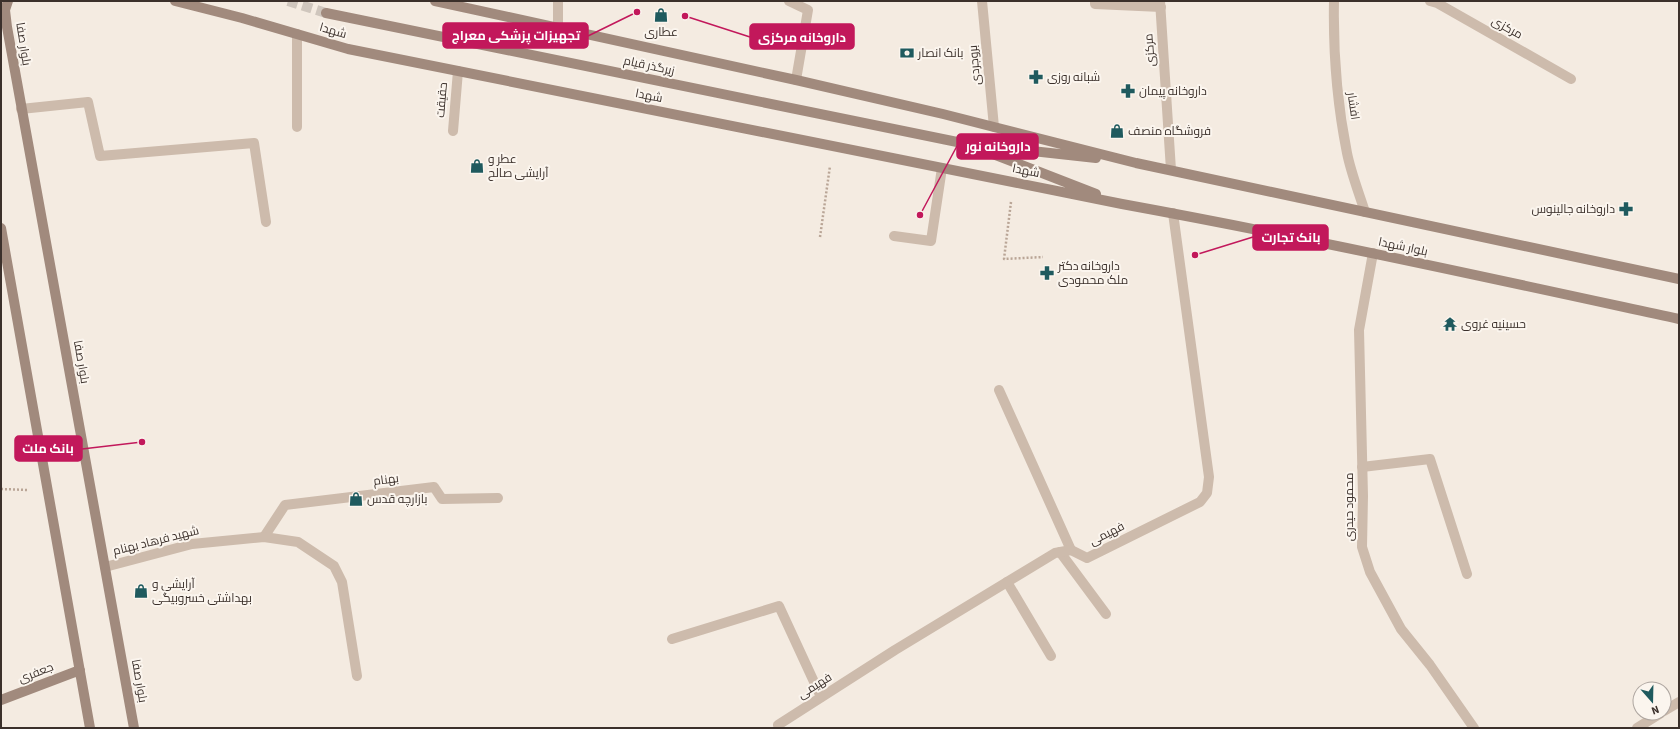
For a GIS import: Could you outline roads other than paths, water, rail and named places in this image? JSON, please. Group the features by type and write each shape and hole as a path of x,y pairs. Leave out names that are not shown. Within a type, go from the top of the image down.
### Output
{"main road":[{"name":"بلوار صفا","path":"8,1 5,10 7,27 21,109 134,728"},
{"name":"شهدا","path":"175,1 189,3 348,49 1122,204"},
{"path":"435,1 796,80 994,127 1136,163 1679,279"},
{"name":"زیرگذر قیام","path":"326,13 967,144"},
{"path":"967,144 1136,163"},
{"path":"967,144 1122,204"},
{"name":"بلوار شهدا","path":"1122,204 1373,253 1679,319"},
{"path":"1,228 90,728"},
{"name":"جعفری","path":"1,700 80,670"}],"street":[{"path":"558,1 558,27"},
{"path":"789,1 808,10 796,80"},
{"name":"بروجردی","path":"982,1 994,127"},
{"path":"1095,1 1095,4 1160,4"},
{"name":"افشار","path":"1334,1 1333,37 1338,96 1347,154 1365,212"},
{"name":"مرکزی","path":"1436,2 1571,79"},
{"name":"مرکزی","path":"1160,4 1171,170"},
{"path":"297,34 297,127"},
{"name":"حقیقت","path":"453,131 458,71"},
{"path":"21,109 88,102 100,156 254,143 266,222"},
{"path":"894,236 931,241 942,168"},
{"name":"فهیمی","path":"779,728 778,724 895,650 1055,553 1071,550 1088,558 1200,502 1207,494 1209,477 1173,213"},
{"name":"محمود حیدری","path":"1373,253 1359,330 1362,547 1370,572 1401,629 1430,665 1474,728"},
{"path":"999,390 1071,550"},
{"path":"1362,467 1430,459 1467,574"},
{"name":"بهنام","path":"264,537 285,505 434,487 442,499 498,498"},
{"name":"شهید فرهاد بهنام","path":"105,567 192,544 264,537 298,542 334,566 342,582 357,676"},
{"path":"1060,552 1106,614"},
{"path":"1007,582 1051,656"},
{"path":"672,639 779,606 821,697"},
{"path":"1637,728 1648,721"}],"tunnel":[{"path":"288,1 326,13"}],"place":[{"name":"تجهیزات پزشکی معراج","path":"637,12"},
{"name":"عطاری","path":"661,15"},
{"name":"داروخانه مرکزی","path":"685,16"},
{"name":"بانک انصار","path":"907,53"},
{"name":"شبانه روزی","path":"1036,77"},
{"name":"داروخانه پیمان","path":"1128,91"},
{"name":"فروشگاه منصف","path":"1117,131"},
{"name":"عطر و آرایشی صالح","path":"477,166"},
{"name":"داروخانه جالینوس","path":"1626,209"},
{"name":"داروخانه نور","path":"920,215"},
{"name":"بانک تجارت","path":"1195,255"},
{"name":"داروخانه دکتر ملک محمودی","path":"1047,273"},
{"name":"حسینیه غروی","path":"1450,324"},
{"name":"بانک ملت","path":"142,442"},
{"name":"بازارچه قدس","path":"356,499"},
{"name":"آرایشی و بهداشتی خسروبیگی","path":"141,591"}]}
